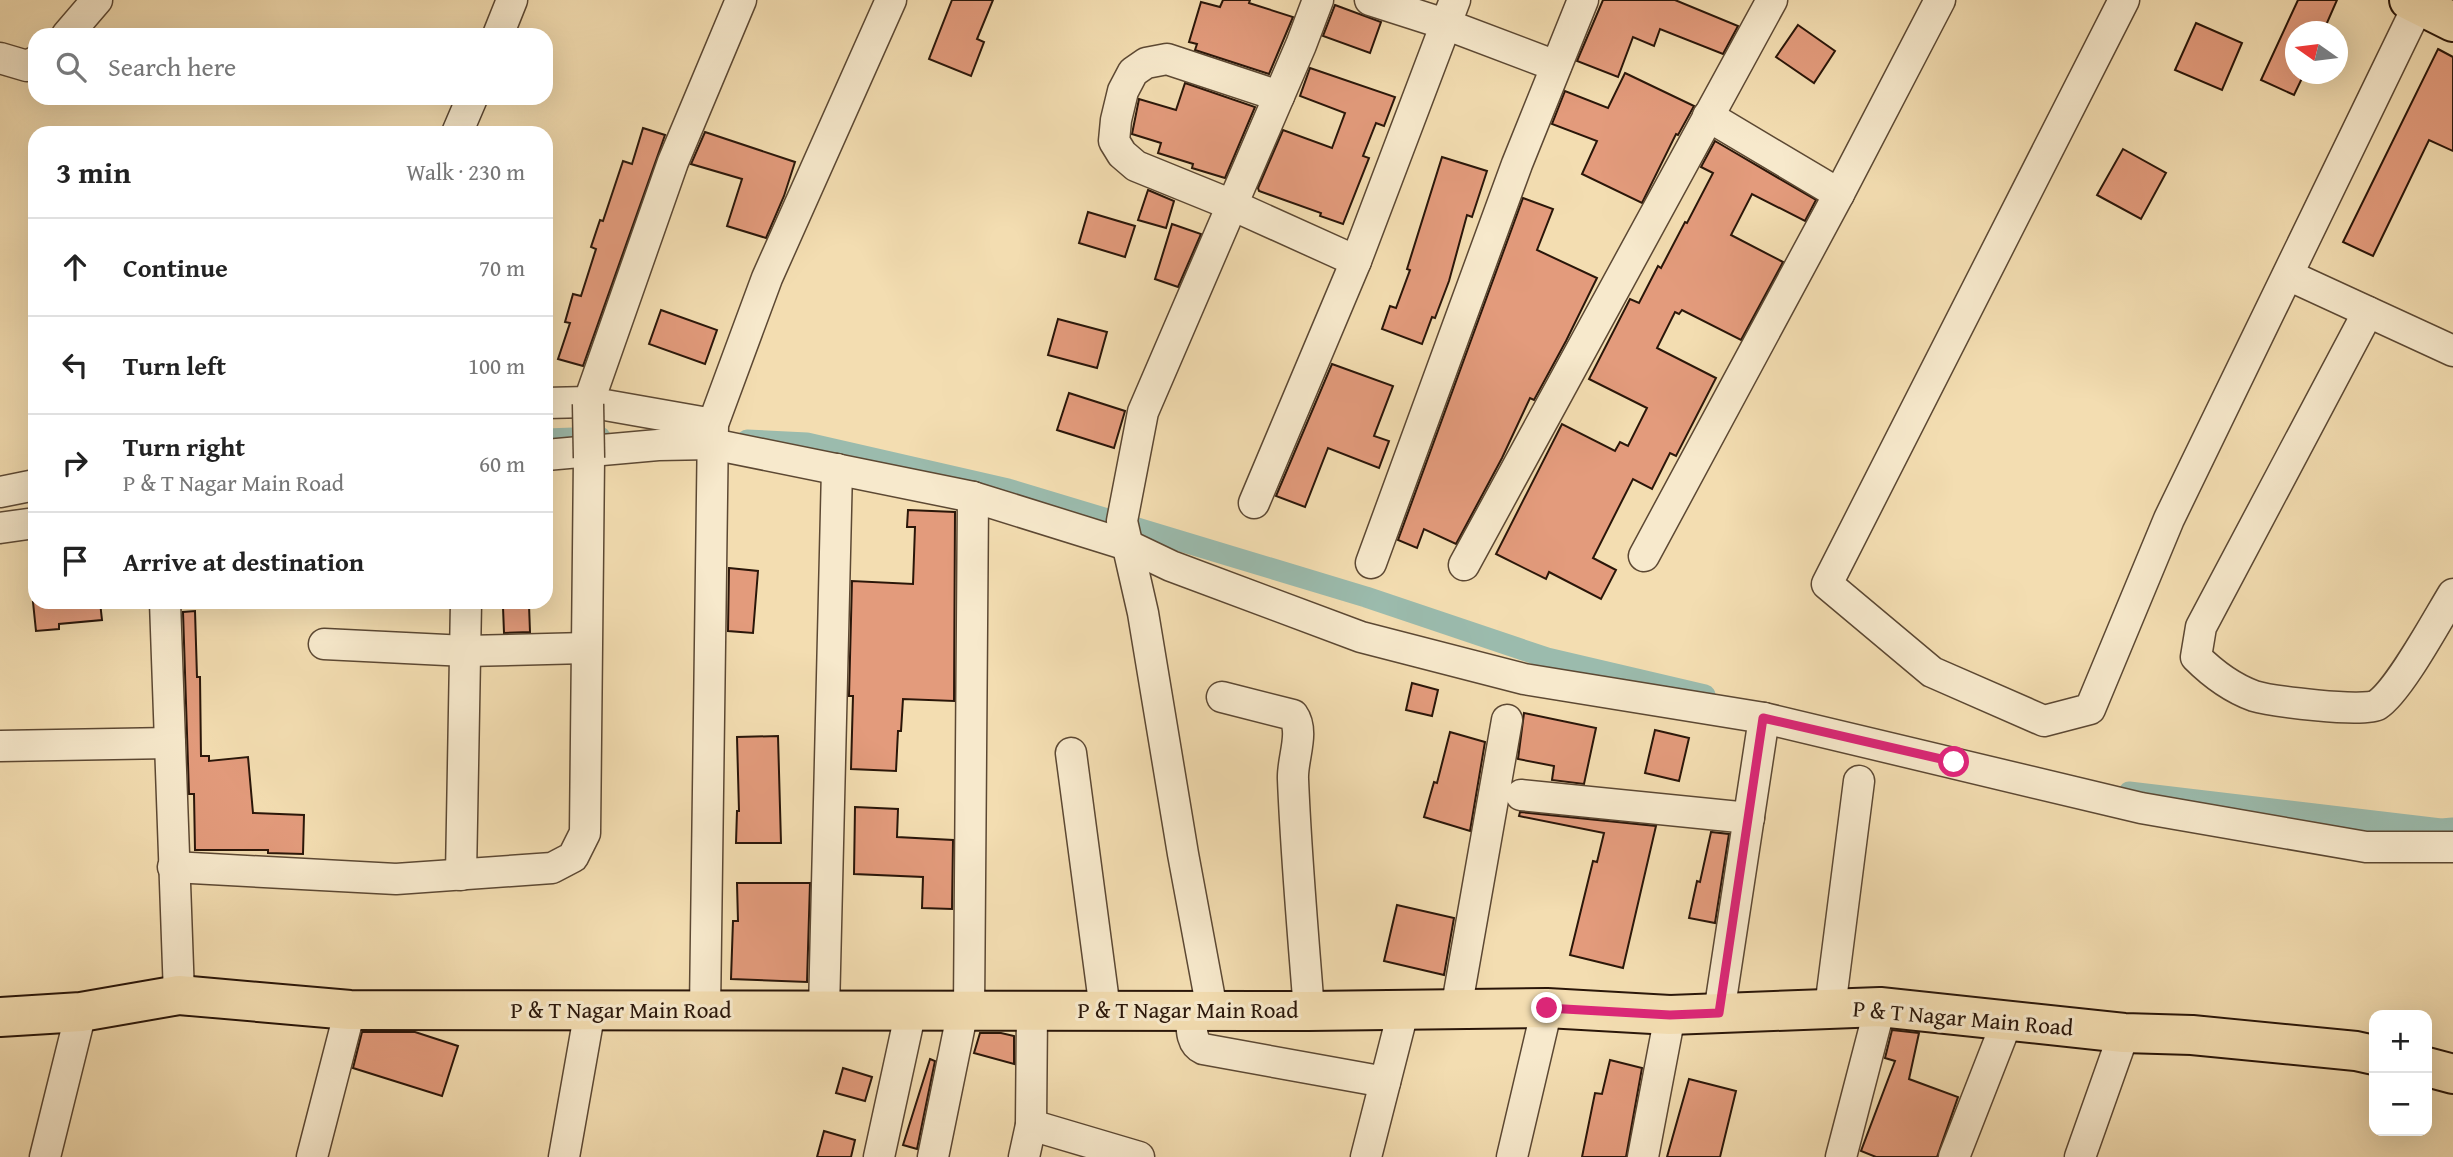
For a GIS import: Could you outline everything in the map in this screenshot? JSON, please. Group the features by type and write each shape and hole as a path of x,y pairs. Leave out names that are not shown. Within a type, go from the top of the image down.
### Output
{"main road":[{"path":"2403,5 2453,22"},
{"path":"2403,5 2453,34"},
{"name":"P & T Nagar Main Road","path":"0,1017 81,1012 179,995 351,1010 1547,1008 1670,1015 1880,1007 2008,1018 2124,1033 2192,1035 2369,1054"},
{"path":"2432,1068 2453,1074"}],"street":[{"path":"73,28 97,0"},
{"path":"501,28 512,0"},
{"path":"173,867 396,879 552,868 573,857 585,833 588,403 673,162 741,0"},
{"path":"705,1010 713,434 767,278 891,0"},
{"path":"1318,0 1143,412 1125,536 1143,613 1182,854 1202,1010 1193,1040 1203,1049 1385,1082"},
{"path":"1370,0 1450,12 1556,66"},
{"path":"1371,563 1517,164 1583,0"},
{"path":"1464,565 1772,0"},
{"path":"1644,556 1940,0"},
{"path":"2124,0 1827,584 1932,672 2044,721 2090,709 2169,519 2288,275 2403,5"},
{"path":"1254,503 1356,261 1450,12"},
{"path":"0,58 28,66"},
{"path":"1279,96 1167,59 1146,63 1133,72 1123,91 1114,141 1122,154 1136,166 1232,205 1356,261"},
{"path":"460,126 469,105"},
{"path":"1707,116 1839,194"},
{"path":"2288,275 2453,351"},
{"path":"2368,312 2201,627 2196,657 2214,675 2255,696 2349,709 2375,707 2391,692 2453,594"},
{"path":"553,403 588,403 837,469 974,497 1125,536 1171,566 1361,637 1524,679 1763,718 2141,808 2366,847 2453,847"},
{"path":"553,454 658,445 713,434"},
{"path":"824,1010 837,469"},
{"path":"0,492 28,486"},
{"path":"933,1157 966,1010 974,497"},
{"path":"0,528 28,524"},
{"path":"165,609 179,995"},
{"path":"461,875 466,609"},
{"path":"324,644 466,651 586,648"},
{"path":"1222,697 1293,715 1296,719 1298,729 1292,773 1309,1010"},
{"path":"1719,1013 1763,718"},
{"path":"1456,1010 1507,719"},
{"path":"0,746 170,743"},
{"path":"1071,753 1105,1010"},
{"path":"1830,1008 1858,781"},
{"path":"1521,795 1749,818"},
{"path":"1841,1157 1880,1007"},
{"path":"1366,1157 1404,1008"},
{"path":"1512,1157 1547,1008"},
{"path":"312,1157 351,1010"},
{"path":"564,1157 590,1010"},
{"path":"878,1157 911,1010"},
{"path":"1024,1157 1031,1125 1032,1010"},
{"path":"45,1157 81,1012"},
{"path":"1643,1157 1670,1015"},
{"path":"1954,1157 2008,1018"},
{"path":"2080,1157 2124,1033"},
{"path":"1031,1125 1139,1157"}],"building":[{"path":"952,0 993,0 977,39 984,42 971,76 929,59"},
{"path":"1223,0 1250,0 1249,3 1293,17 1269,74 1195,50 1197,44 1189,42 1201,2 1220,7"},
{"path":"1603,0 1675,0 1738,26 1723,54 1660,29 1654,46 1633,37 1618,77 1577,61"},
{"path":"2298,0 2337,0 2328,21 2288,21"},
{"path":"1335,5 1381,22 1370,53 1323,36"},
{"path":"2196,23 2242,43 2222,90 2175,70"},
{"path":"1798,25 1835,51 1814,83 1776,57"},
{"path":"2285,28 2285,84 2299,84 2294,95 2261,80"},
{"path":"2438,49 2453,57 2453,151 2429,140 2373,256 2343,242"},
{"path":"1310,68 1395,97 1384,126 1376,123 1363,156 1369,158 1343,224 1320,216 1321,213 1259,191 1258,188 1283,130 1332,148 1345,113 1300,96"},
{"path":"1625,73 1694,106 1678,135 1676,134 1642,203 1582,174 1597,141 1552,124 1565,91 1608,108"},
{"path":"1185,83 1255,107 1225,178 1192,168 1193,164 1158,153 1161,143 1132,134 1139,99 1176,110"},
{"path":"643,128 665,135 583,366 558,359 570,323 565,322 573,294 581,296 596,249 591,247 600,220 603,221 623,161 632,164"},
{"path":"705,132 795,162 766,238 727,226 742,179 691,164"},
{"path":"1715,141 1816,200 1805,221 1752,194 1731,235 1783,262 1741,340 1682,310 1679,314 1675,312 1657,348 1716,378 1676,456 1670,453 1652,489 1633,479 1593,558 1616,570 1601,599 1549,572 1546,579 1496,554 1562,424 1615,451 1620,442 1628,446 1647,408 1589,379 1630,299 1639,303 1658,266 1661,268 1685,222 1687,223 1713,173 1701,167"},
{"path":"2123,149 2166,173 2141,219 2097,195"},
{"path":"1442,157 1487,171 1472,217 1467,215 1449,281 1422,344 1382,329 1390,306 1396,308 1410,270 1407,269"},
{"path":"1148,190 1174,201 1166,228 1138,220"},
{"path":"1523,198 1553,209 1537,250 1597,278 1534,400 1530,398 1502,458 1456,544 1424,529 1417,548 1398,540"},
{"path":"1088,212 1135,226 1125,257 1079,243"},
{"path":"1172,224 1201,234 1178,287 1155,279"},
{"path":"661,310 717,330 705,364 649,344"},
{"path":"1058,319 1107,332 1097,368 1048,355"},
{"path":"1332,364 1393,386 1374,436 1389,441 1379,468 1328,448 1305,507 1276,496"},
{"path":"1069,393 1125,411 1114,448 1057,430"},
{"path":"908,510 955,512 954,701 903,699 896,771 851,769 853,696 849,696 852,581 913,584 915,527 907,527"},
{"path":"729,568 758,571 753,633 728,631"},
{"path":"34,609 101,609 102,620 59,624 59,629 36,631"},
{"path":"503,609 529,609 530,632 504,633"},
{"path":"195,611 197,677 200,677 201,756 209,756 209,761 248,757 253,813 304,815 303,854 268,853 268,850 195,850 194,794 189,794 183,612"},
{"path":"1412,683 1438,690 1432,716 1406,710"},
{"path":"1524,713 1596,728 1584,784 1552,780 1554,766 1518,759"},
{"path":"1655,730 1689,738 1679,781 1645,773"},
{"path":"1450,732 1485,742 1470,831 1424,817 1434,782 1437,783"},
{"path":"778,736 781,843 736,843 739,811 737,737"},
{"path":"855,807 898,809 897,837 953,840 952,909 922,908 923,877 854,874"},
{"path":"1520,812 1656,826 1623,968 1570,955 1593,861 1597,862 1604,833 1519,816"},
{"path":"1711,832 1729,834 1715,923 1689,918"},
{"path":"737,883 810,883 807,982 731,979 733,921 738,921"},
{"path":"1397,905 1454,918 1444,975 1384,961"},
{"path":"1892,1030 1919,1033 1909,1079 1958,1097 1937,1157 1876,1157 1861,1151 1895,1061 1885,1058"},
{"path":"362,1032 415,1032 458,1046 442,1096 353,1068"},
{"path":"980,1033 1014,1036 1014,1064 974,1053"},
{"path":"930,1059 935,1061 917,1149 903,1145"},
{"path":"1610,1060 1642,1068 1626,1157 1582,1157 1595,1093 1602,1094"},
{"path":"843,1068 872,1077 865,1101 836,1093"},
{"path":"1689,1079 1736,1091 1720,1157 1667,1157"},
{"path":"824,1131 855,1140 851,1157 817,1157"}],"waterway":[{"path":"553,439 600,437"},
{"path":"747,440 807,443 1008,489 1366,597 1547,658 1705,695"},
{"path":"2129,792 2441,829 2453,828"}],"route":[{"path":"1547,1008 1670,1015 1719,1013 1763,718 1954,762"}]}
